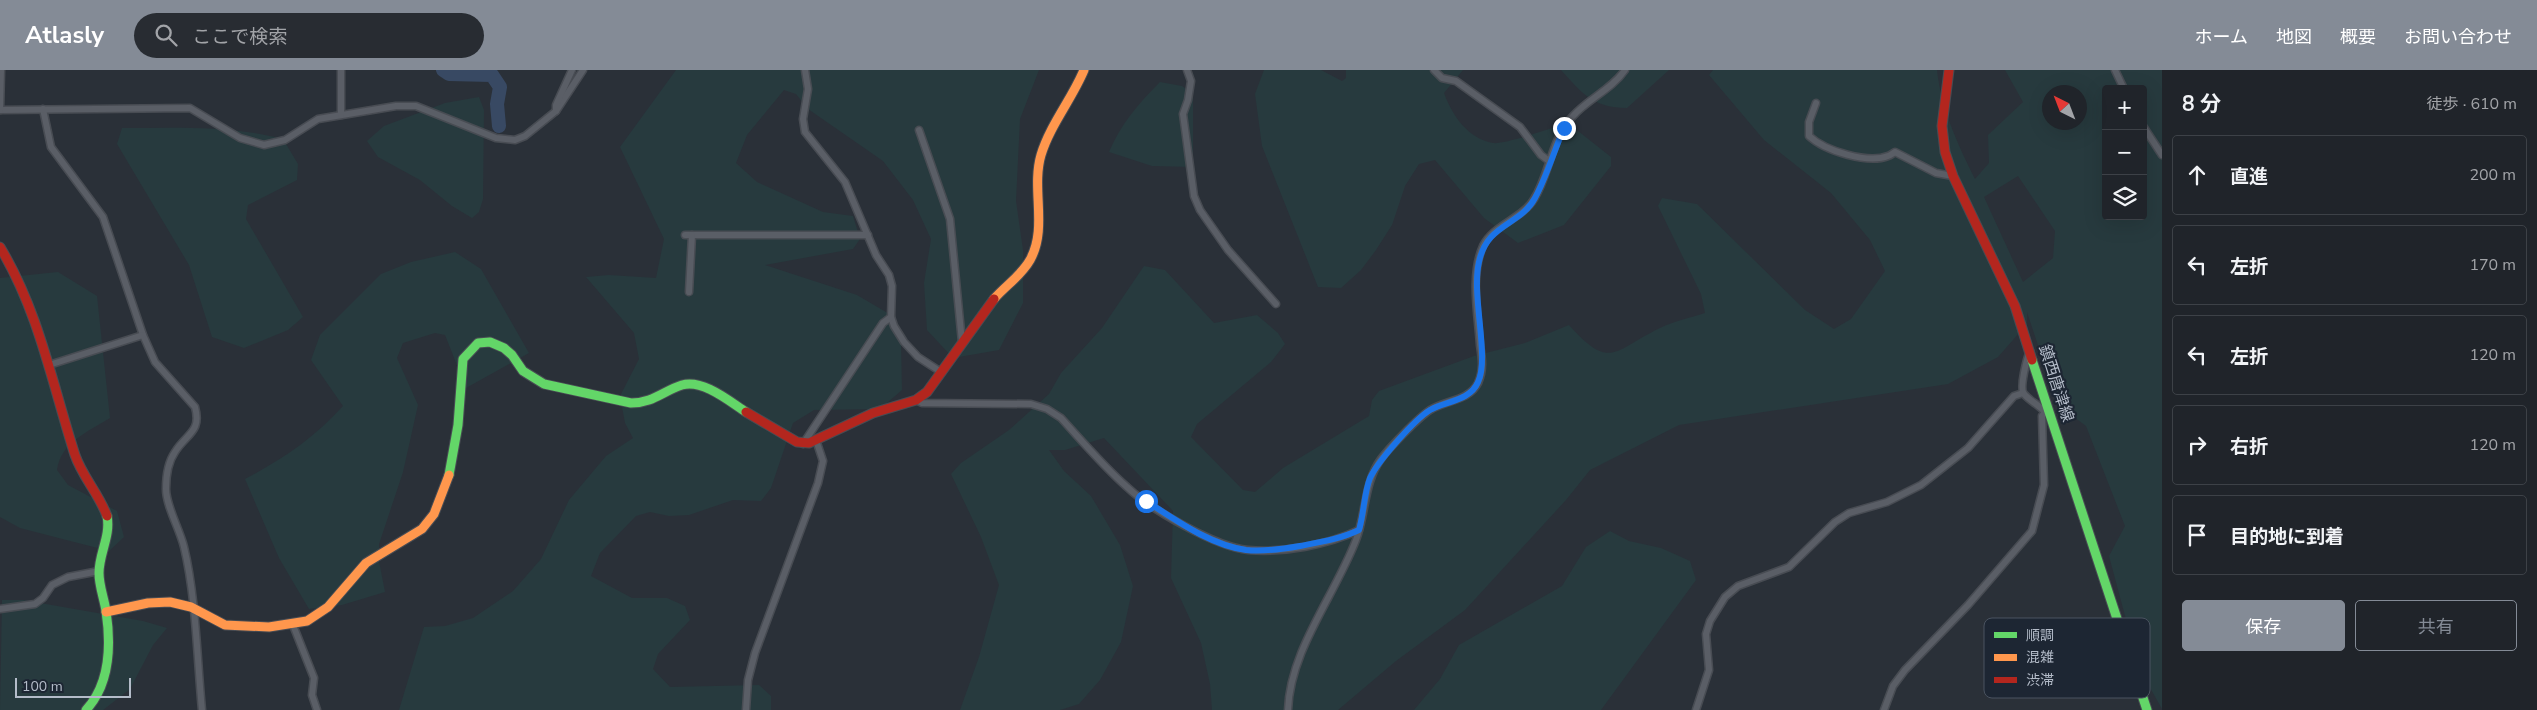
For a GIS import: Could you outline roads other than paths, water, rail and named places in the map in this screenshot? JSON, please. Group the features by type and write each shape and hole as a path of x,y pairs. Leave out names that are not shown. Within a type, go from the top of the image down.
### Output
{"street":[{"path":"1,70 0,110 190,108 240,138 264,145 286,140 310,122 396,106 416,106 507,140 525,136 556,111 583,70"},
{"path":"341,70 341,115"},
{"path":"556,111 556,105 572,70"},
{"path":"805,70 808,89 803,119 805,132 845,182 868,235 889,275 892,286 891,317 904,342 918,357 941,372"},
{"path":"106,612 162,602 174,602 192,608 211,620 228,626 293,625 314,618 327,608 359,568 374,557 410,538 423,528 433,513 451,472 463,359 468,349 477,342 488,341 502,346 511,353 526,373 544,384 631,403 645,402 683,385 710,390 803,444 816,440 874,413 916,400 927,392 996,298 1029,260 1035,247 1038,226 1036,196 1041,153 1051,131 1078,87 1084,70"},
{"path":"1187,70 1190,81 1183,114 1194,196 1200,210 1228,250 1276,304"},
{"path":"1434,70 1442,78 1456,81 1520,127 1541,155 1549,161"},
{"path":"1288,710 1290,680 1359,530 1370,479 1381,459 1428,411 1442,404 1462,398 1472,392 1478,383 1483,368 1477,296 1478,263 1484,245 1491,236 1534,199 1564,128 1573,116 1610,86 1625,70"},
{"name":"鎮西唐津線","path":"1949,70 1942,126 1946,152 1953,176 2015,306 2031,350 2048,412 2116,618"},
{"path":"2115,70 2122,85"},
{"path":"1816,103 1809,122 1809,136 1816,143 1833,151 1860,157 1889,156 1895,152 1936,173 1953,176"},
{"path":"43,109 51,147 103,217 143,336 155,362 195,407 198,416 195,429 174,452 168,469 166,491 184,547 202,710"},
{"path":"919,130 950,219 962,342"},
{"path":"2146,130 2162,156"},
{"path":"689,292 689,235 868,235"},
{"path":"0,247 16,271 30,302 76,457 87,480 104,506 108,522 99,571 106,612 108,661 101,688 86,710"},
{"path":"803,444 883,323 891,317"},
{"path":"49,365 143,336"},
{"path":"1884,710 1893,686 1905,670 1968,605 2032,531 2044,485 2042,416 2048,412 2024,394 2021,387 2026,359 2031,350"},
{"path":"1696,710 1709,670 1706,634 1710,620 1725,596 1738,586 1789,567 1835,522 1849,513 1887,502 1921,485 1968,448 2014,396 2024,394"},
{"path":"916,400 922,404 1031,404 1047,409 1060,418 1127,488 1188,527 1230,546 1247,550 1277,550 1338,539 1359,530"},
{"path":"746,710 748,680 755,653 818,483 823,462 816,440"},
{"path":"0,609 34,604 43,598 52,586 68,577 99,571"},
{"path":"293,625 314,678 312,695 317,710"},
{"name":"鎮西唐津線","path":"2143,698 2147,710"}],"waterway":[{"path":"443,70 449,74 492,75 500,87 497,104 499,126"}]}
